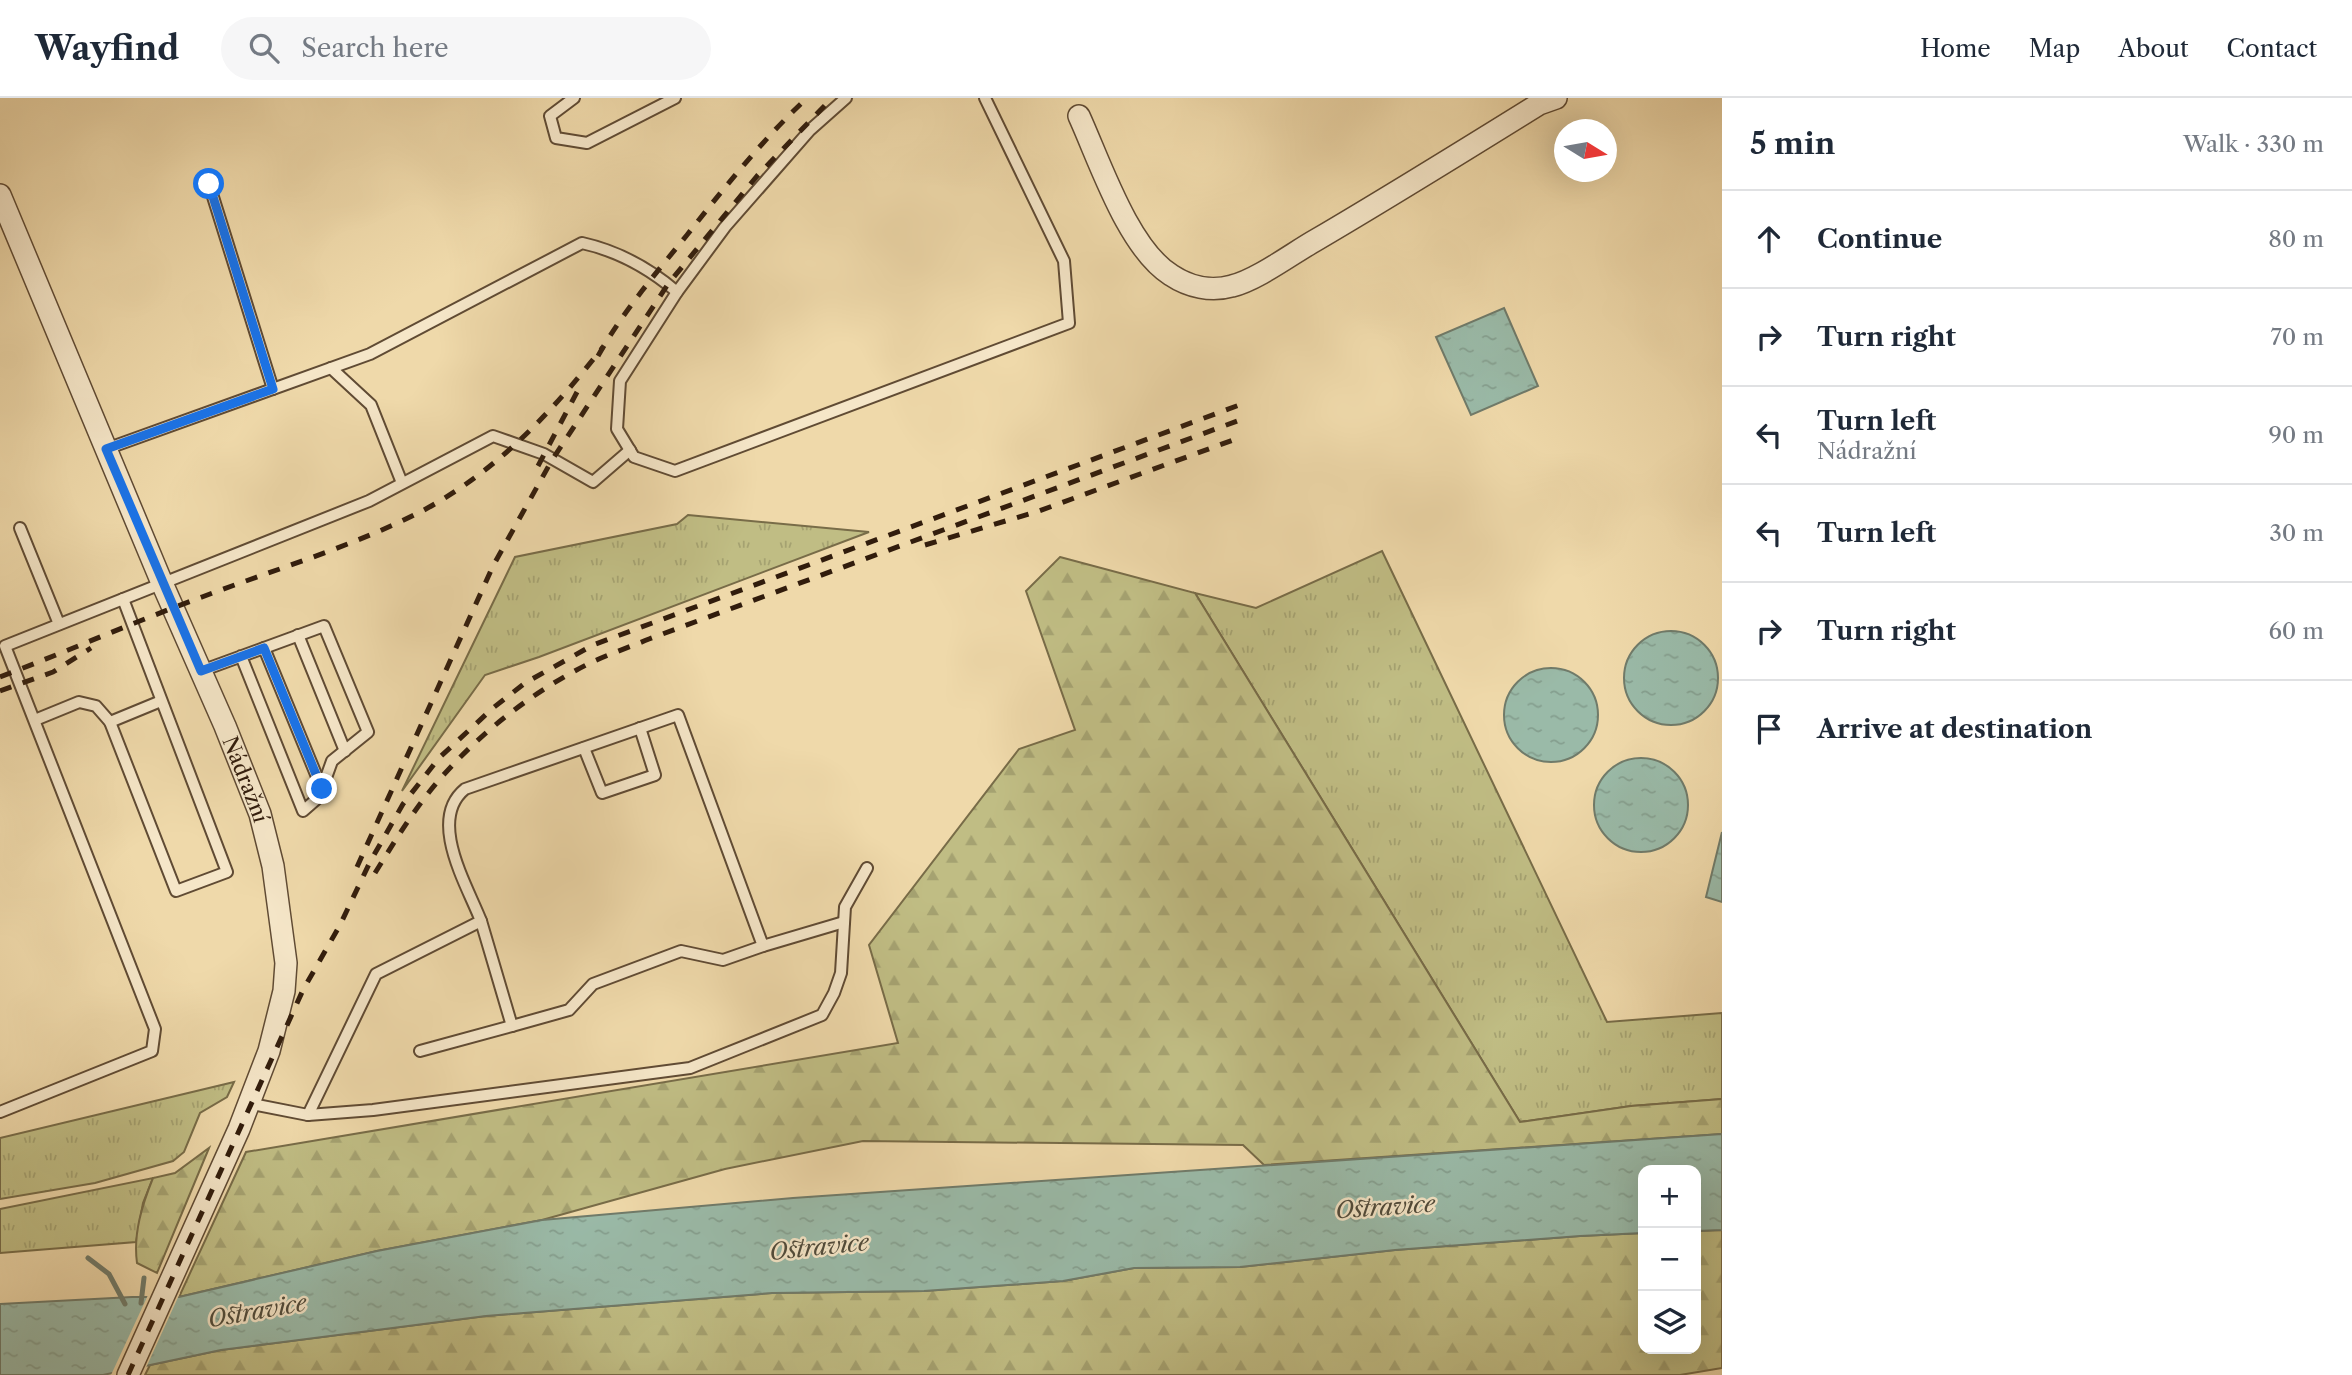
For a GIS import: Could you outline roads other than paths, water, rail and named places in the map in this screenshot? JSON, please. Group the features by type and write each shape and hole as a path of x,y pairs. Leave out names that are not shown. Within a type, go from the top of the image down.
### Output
{"street":[{"path":"1079,116 1132,233 1147,255 1171,276 1202,288 1217,289 1241,283 1364,212 1544,100"},
{"name":"Nádražní","path":"0,195 260,814 273,866 286,963 284,991 269,1051 239,1129 128,1375"}],"lane":[{"path":"573,98 550,116 556,138 587,143 675,98"},
{"path":"846,98 810,130 725,228 677,292 620,381 617,429 634,457 675,471 1069,323 1064,261 985,98"},
{"path":"209,184 273,389"},
{"path":"106,449 370,354 582,243 609,250 655,274 677,292"},
{"path":"331,368 371,405 402,483"},
{"path":"0,1112 152,1051 155,1029 35,720 2,645 369,501 493,436 544,454 593,482 630,450"},
{"path":"20,528 59,624"},
{"path":"35,720 79,702 96,706 110,722 176,891 227,872 123,599"},
{"path":"201,671 324,625 368,732 332,761 318,797 303,811 242,656"},
{"path":"298,635 345,751"},
{"path":"264,648 322,789"},
{"path":"110,722 161,701"},
{"path":"512,1026 481,921 450,841 448,818 454,797 465,789 678,715 764,946"},
{"path":"584,748 602,793 655,775 640,728"},
{"path":"247,1103 308,1115 373,1110 690,1068 821,1015 834,993 841,973 845,907 867,868"},
{"path":"308,1115 376,974 481,921"},
{"path":"420,1051 569,1010 593,984 681,951 723,960 844,922"}],"water":[{"path":"1504,308 1538,386 1471,415 1436,337"},
{"path":"1671,631 1689,635 1704,645 1714,660 1718,678 1714,696 1704,711 1689,721 1671,725 1653,721 1638,711 1628,696 1624,678 1628,660 1638,645 1653,635"},
{"path":"1551,668 1569,671 1584,682 1595,697 1598,715 1595,733 1584,748 1569,759 1551,762 1533,759 1518,748 1507,733 1504,715 1507,697 1518,682 1533,671"},
{"path":"1641,758 1659,762 1674,772 1684,787 1688,805 1684,823 1674,838 1659,848 1641,852 1623,848 1608,838 1598,823 1594,805 1598,787 1608,772 1623,762"},
{"path":"1722,832 1722,902 1706,897"},
{"name":"Ostravice","path":"1722,1134 1722,1230 1701,1231 1701,1165 1638,1165 1638,1233 1395,1250 1240,1267 1134,1268 1063,1281 924,1291 772,1293 486,1316 221,1350 103,1375 0,1375 0,1304 179,1297 377,1251 542,1220 793,1198"}],"waterway":[{"path":"88,1258 109,1274 125,1304"},
{"path":"141,1303 144,1278"}],"railway":[{"path":"598,356 640,294 715,200 759,147 807,98"},
{"path":"357,867 493,566 552,460 668,284 757,176 832,98"},
{"path":"0,677 177,607 343,546 424,510 476,477 522,438 564,394 603,347"},
{"path":"538,466 577,392"},
{"path":"128,1375 303,990 340,925 370,862 403,804 439,758 493,708 525,683 593,645 1242,404"},
{"path":"375,873 421,802 455,762 508,714 590,663 1248,417"},
{"path":"925,545 1039,511 1233,440"},
{"path":"0,691 53,672 91,648"}]}
